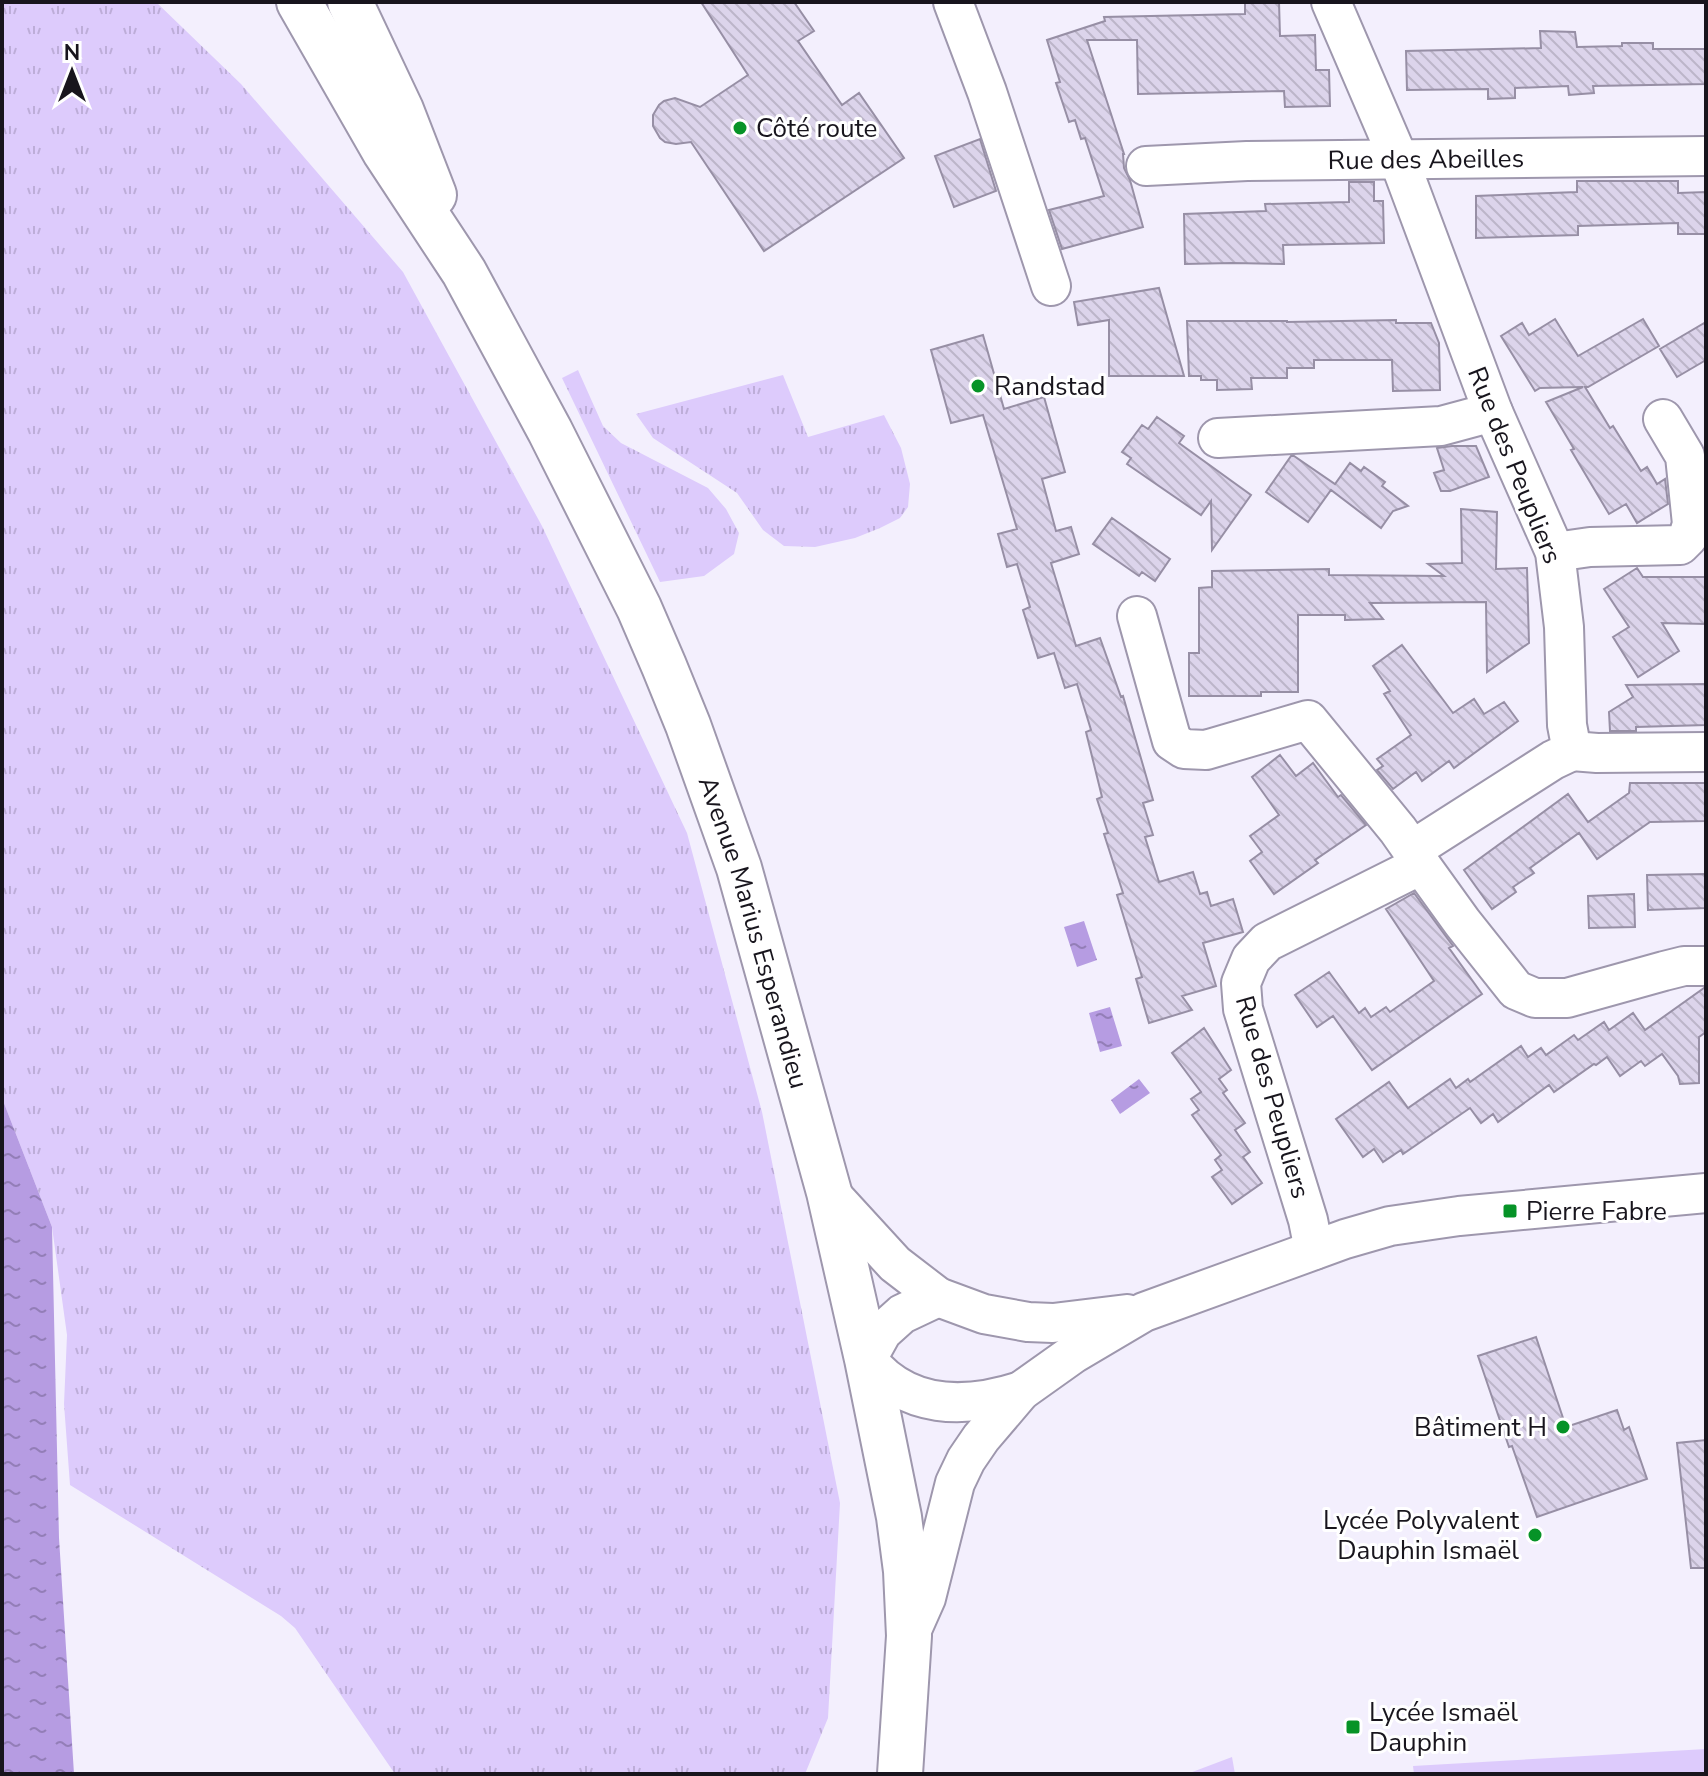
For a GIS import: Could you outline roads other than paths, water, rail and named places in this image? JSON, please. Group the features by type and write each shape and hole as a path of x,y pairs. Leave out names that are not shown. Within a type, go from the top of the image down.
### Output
{"main road":[{"name":"Avenue Marius Esperandieu","path":"299,2 385,152 464,272 550,431 639,608 682,710 739,868 829,1192 899,1517 906,1571 909,1636 900,1774"},
{"name":"Avenue Marius Esperandieu","path":"358,3 464,272"}],"street":[{"path":"953,2 987,92 1051,286"},
{"name":"Rue des Peupliers","path":"1314,1250 1308,1220 1243,1009 1241,983 1251,959 1267,942 1416,857 1553,760 1572,751 1567,725 1564,627 1555,552 1493,412 1399,160 1331,2"},
{"name":"Rue des Abeilles","path":"1146,166 1247,161 1706,156"},
{"path":"1218,438 1441,426 1493,412"},
{"path":"1555,552 1590,547 1680,545 1688,537 1692,524 1685,456 1663,419"},
{"path":"1137,616 1172,741 1184,749 1206,750 1308,720 1516,990 1535,998 1567,998 1684,966 1706,966"},
{"path":"1572,751 1706,752"},
{"path":"829,1192 895,1264 938,1297 984,1314 1028,1322 1053,1323 1144,1312"},
{"path":"909,1636 926,1598 955,1483 981,1438 1021,1391 1073,1354 1144,1312 1364,1233 1424,1220 1706,1193"},
{"path":"938,1297 902,1314 882,1332 867,1359 878,1374 898,1389 954,1403 978,1402 1021,1391"}],"water":[{"path":"1084,921 1097,960 1077,967 1064,927"},
{"path":"1110,1007 1122,1046 1100,1052 1089,1013"},
{"path":"1139,1079 1150,1093 1120,1114 1111,1100"},
{"path":"2,1098 52,1227 59,1538 74,1774 2,1774"}],"place":[{"name":"Côté route","path":"740,128"},
{"name":"Randstad","path":"978,386"},
{"name":"Pierre Fabre","path":"1510,1211"},
{"name":"Bâtiment H","path":"1563,1427"},
{"name":"Lycée Polyvalent Dauphin Ismaël","path":"1535,1535"},
{"name":"Lycée Ismaël Dauphin","path":"1353,1727"}]}
